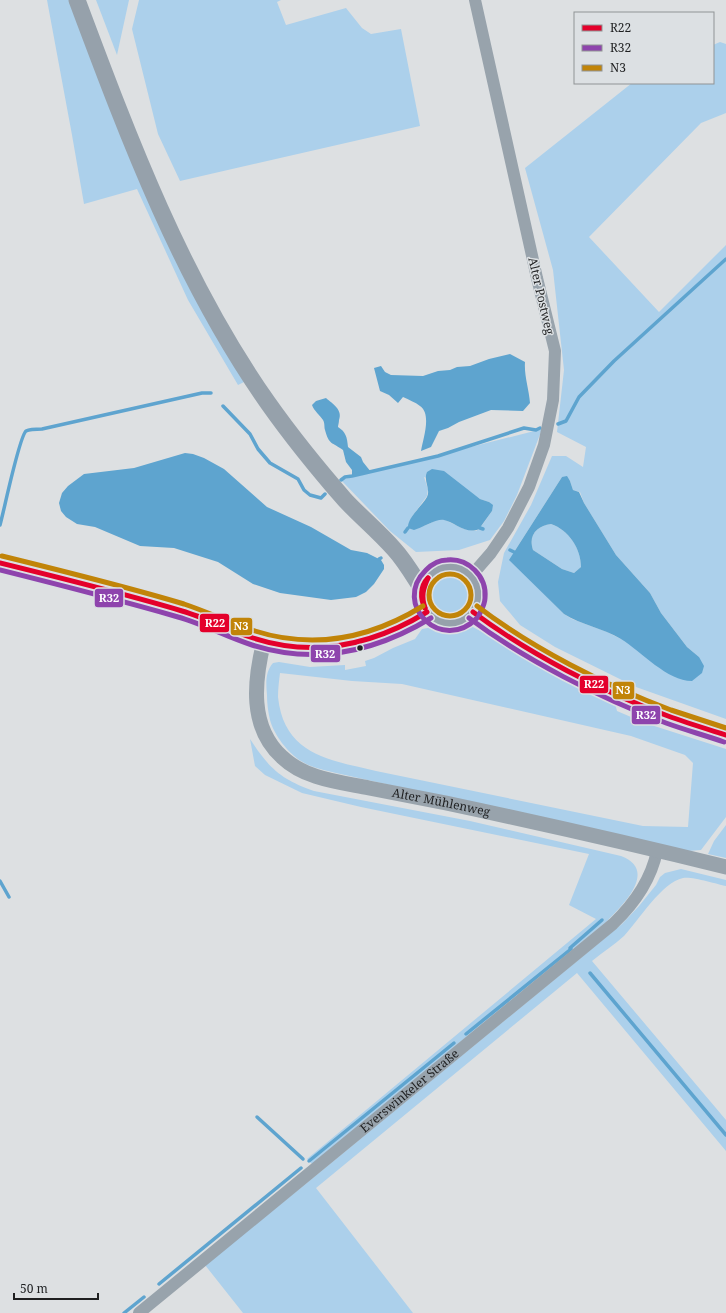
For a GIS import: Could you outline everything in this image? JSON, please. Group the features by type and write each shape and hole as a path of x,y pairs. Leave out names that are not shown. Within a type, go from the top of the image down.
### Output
{"main road":[{"path":"77,0 149,183 208,306 255,383 298,444 347,501 394,549 422,589"},
{"path":"394,549 420,563 438,569"},
{"path":"446,567 455,567 464,570 471,576 476,584 479,594 473,612 467,618 450,624 441,623 433,619 423,605 421,597 422,589 428,577 438,569 446,567"},
{"path":"473,612 538,654 598,686 668,716 726,735"}],"street":[{"name":"Alter Postweg","path":"471,576 491,553 508,528 529,487 544,445 553,400 555,352 535,272 475,0"},
{"path":"0,564 107,589 188,612 232,631 282,645 303,647 341,646 371,639 400,628 427,612"},
{"name":"Alter Mühlenweg","path":"264,641 256,693 260,724 266,737 281,757 301,771 335,781 447,803 726,867"},
{"name":"Everswinkeler Straße","path":"140,1313 613,924 625,912 643,887 657,851"}],"shaded area":[{"path":"47,0 69,0 246,381 238,385 188,300 137,189 84,204"},
{"path":"96,0 129,0 117,55"},
{"path":"139,0 281,0 277,2 286,25 346,8 362,28 371,34 401,29 420,126 180,181 158,134 132,29"},
{"path":"720,42 726,44 726,113 701,123 589,237 659,312 726,245 726,719 636,687 555,647 520,625 500,601 498,582 504,553 531,505 552,456 566,456 583,467 586,447 557,432 564,370 553,270 525,168 631,84 714,84 714,45","holes":["562,477 570,481 573,490 580,492 584,503 616,555 650,593 661,613 687,647 699,657 621,639 572,619 564,614 525,575 514,552"]},
{"path":"542,429 517,495 504,521 490,540 459,550 416,552 390,531 341,480","holes":["424,477 463,487 480,499 489,502 492,511 476,531 464,529 443,519 424,526 411,518 427,496 428,489"]},
{"path":"551,524 568,535 576,547 579,554 581,567 574,573 562,569 533,550 532,540 535,532 546,525"},
{"path":"450,572 463,576 469,582 473,595 469,608 463,614 450,618 437,614 431,608 427,595 431,582 437,576"},
{"path":"471,626 615,703 617,711 645,723 726,749 726,817 701,850 688,851 323,770 296,758 275,732 268,711 266,687 269,670 273,663 279,662 310,667 345,665 345,670 366,666 365,661 415,639 422,629 433,627 451,631","holes":["280,673 352,681 402,684 631,736 685,755 693,763 688,827 643,826 376,771 342,763 312,752 300,743 289,731 282,716 278,697"]},
{"path":"250,739 263,758 276,771 302,787 314,791 470,821 621,856 632,862 637,870 637,879 634,888 628,898 606,922 312,1164 307,1159 596,919 569,905 589,854 361,807 302,793 265,775 255,766"},
{"path":"726,825 726,858 708,854 714,841"},
{"path":"681,869 726,880 726,886 692,878 683,878 675,881 667,886 651,902 624,936 592,961 726,1120 726,1151 577,973 316,1188 413,1313 243,1313 205,1265 622,924 656,885 660,877 665,873"}],"water":[{"path":"510,354 525,362 525,372 530,403 523,411 491,410 459,422 439,431 431,447 421,451 426,427 426,415 424,410 416,403 403,397 398,403 389,395 380,391 374,368 381,366 385,372 391,375 423,376 438,371 470,366 489,359"},
{"path":"326,398 340,413 338,427 346,435 348,447 361,457 371,472 352,476 352,470 346,462 343,450 331,443 325,430 324,421 312,405 316,401"},
{"path":"185,453 204,458 224,469 267,507 311,527 351,550 367,553 381,560 384,565 384,569 374,584 366,592 356,597 331,600 280,593 253,584 218,562 174,548 140,546 95,527 77,524 66,517 61,511 59,503 62,493 68,486 84,474 134,468"},
{"path":"432,469 444,471 480,499 493,505 492,511 479,529 465,529 444,520 434,522 414,530 408,528 408,524 412,516 427,497 428,491 426,475 427,472"},
{"path":"567,476 573,490 579,492 584,503 616,555 650,593 661,613 687,647 699,657 704,666 702,673 692,681 683,680 664,671 614,635 564,614 509,560 562,477","holes":["551,524 568,535 573,541 579,554 581,567 574,573 562,569 533,550 532,540 538,529"]}],"waterway":[{"path":"558,424 566,421 579,397 614,361 726,259"},
{"path":"0,525 16,460 23,436 26,431 32,429 42,429 202,393 211,393"},
{"path":"223,406 250,434 258,449 270,463 298,479 304,490 310,495 321,498 325,494"},
{"path":"341,480 345,477 438,456 524,428 536,430 540,428"},
{"path":"405,532 408,528"},
{"path":"510,550 514,552"},
{"path":"0,881 9,897"},
{"path":"570,948 602,920"},
{"path":"466,1034 571,949"},
{"path":"590,973 726,1135"},
{"path":"309,1161 454,1043"},
{"path":"257,1117 303,1159"},
{"path":"159,1284 301,1168"},
{"path":"124,1313 144,1297"}],"transit line":[{"name":"N3","path":"2,556 184,604 255,631 277,637 299,640 342,638 363,633 383,626 423,606"},
{"name":"R32","path":"477,618 463,628 449,630 436,628 425,620 418,610 414,597 417,583 426,570 433,564 444,560 455,560 462,562 475,570 483,582 485,590 485,598 479,615"},
{"name":"R22","path":"0,563 182,611 253,638 276,644 299,647 343,645 365,640 386,633 427,612"},
{"name":"R32","path":"0,570 178,617 252,645 275,651 299,654 344,652 366,647 410,630 431,618"},
{"name":"N3","path":"450,574 465,580 471,595 465,610 450,616 435,610 429,595 435,580 450,574"},
{"name":"R22","path":"425,608 422,601 422,589 428,578"},
{"name":"R22","path":"425,608 423,593 428,578"},
{"name":"N3","path":"477,606 521,637 596,678 621,690 671,710 726,728"},
{"name":"R22","path":"473,612 518,643 593,684 618,696 668,716 726,735"},
{"name":"R32","path":"469,618 514,649 589,690 666,723 724,742"}]}
